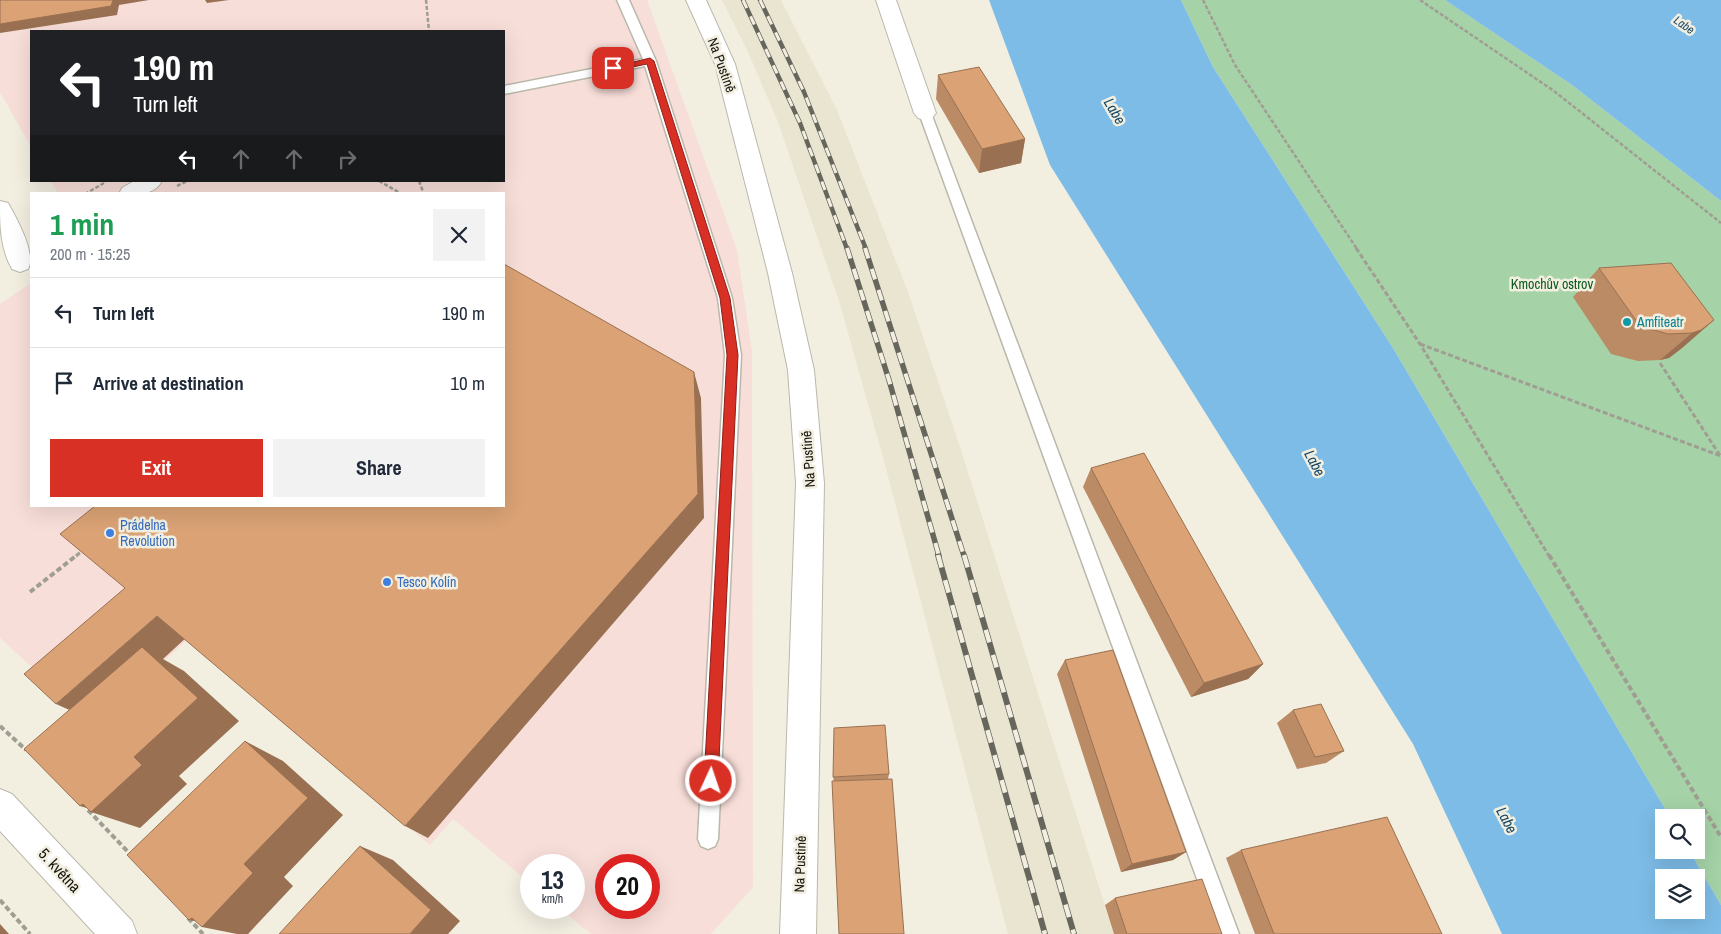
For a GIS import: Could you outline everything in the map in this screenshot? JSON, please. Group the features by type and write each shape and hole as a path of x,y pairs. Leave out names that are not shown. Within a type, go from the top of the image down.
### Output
{"street":[{"name":"Na Pustině","path":"696,0 725,64 780,273 801,370 810,483 798,934"},
{"path":"886,0 925,113"},
{"path":"133,192 148,182"},
{"path":"0,209 10,227 17,265"},
{"name":"5. května","path":"0,806 120,934"}],"lane":[{"path":"623,0 650,61 725,298 733,355 708,839"},
{"path":"505,90 650,61"},
{"path":"925,113 1129,661 1228,934"}],"path":[{"path":"426,0 429,30"},
{"path":"1203,0 1235,65 1420,344 1721,837"},
{"path":"1420,0 1554,91 1721,223"},
{"path":"88,192 105,182"},
{"path":"381,182 398,192"},
{"path":"1420,344 1721,457"},
{"path":"1660,363 1721,457"},
{"path":"30,592 78,552 86,549"},
{"path":"0,726 30,754"},
{"path":"85,806 138,863"},
{"path":"0,900 30,934"},
{"path":"184,913 203,934"}],"shaded area":[{"path":"0,0 647,0 737,250 752,351 753,887 711,934 591,934 573,919 585,919 585,854 520,854 520,875 453,819 430,845 187,640 94,724 0,638 0,304 30,284 30,507 505,507 505,192 57,192 52,182 505,182 505,30 30,30 30,145 0,92"},
{"path":"722,0 781,0 837,110 908,292 960,447 1114,934 1008,934 884,461 840,304 778,122 748,52"}],"green space":[{"name":"Kmochův ostrov","path":"1181,0 1445,0 1572,85 1721,201 1721,905 1705,878 1705,869 1700,869 1694,859 1705,859 1705,809 1665,809 1393,348 1213,67"}],"water":[{"name":"Labe","path":"989,0 1181,0 1213,67 1393,348 1665,809 1655,809 1655,859 1694,859 1700,869 1655,869 1655,919 1705,919 1705,878 1721,905 1721,934 1502,934 1413,744 1050,165"},
{"name":"Labe","path":"1445,0 1721,0 1721,201 1572,85"}],"building":[{"path":"0,0 113,0 111,6 0,24"},
{"path":"979,67 1025,139 982,149 938,75"},
{"path":"1671,263 1714,320 1701,330 1692,333 1668,334 1640,326 1599,268"},
{"name":"Tesco Kolín","path":"505,265 694,372 698,494 405,826 157,616 56,704 24,674 125,588 60,534 94,507 505,507"},
{"path":"1144,453 1263,664 1204,683 1091,468"},
{"path":"142,647 198,698 134,757 142,765 91,812 83,804 80,806 24,749"},
{"path":"1113,650 1186,852 1132,864 1065,660"},
{"path":"1321,704 1344,751 1315,757 1293,710"},
{"path":"885,725 889,774 833,777 834,728"},
{"path":"245,741 308,798 244,864 253,873 202,927 192,918 189,920 127,855"},
{"path":"892,779 904,934 839,934 832,781"},
{"path":"1387,817 1442,934 1274,934 1241,850"},
{"path":"360,846 431,910 410,934 279,934"},
{"path":"1202,879 1222,934 1127,934 1115,898"}],"railway":[{"path":"743,0 800,123 847,249"},
{"path":"760,0 804,92 866,249"},
{"path":"847,248 889,380 939,556"},
{"path":"865,248 964,556"},
{"path":"938,555 1045,934"},
{"path":"964,555 1074,934"}],"place":[{"name":"Amfiteatr","path":"1627,322"},
{"name":"Prádelna Revolution","path":"110,533"},
{"name":"Tesco Kolín","path":"387,582"}],"route":[{"path":"613,68 650,61 725,298 733,355 711,781"}]}
